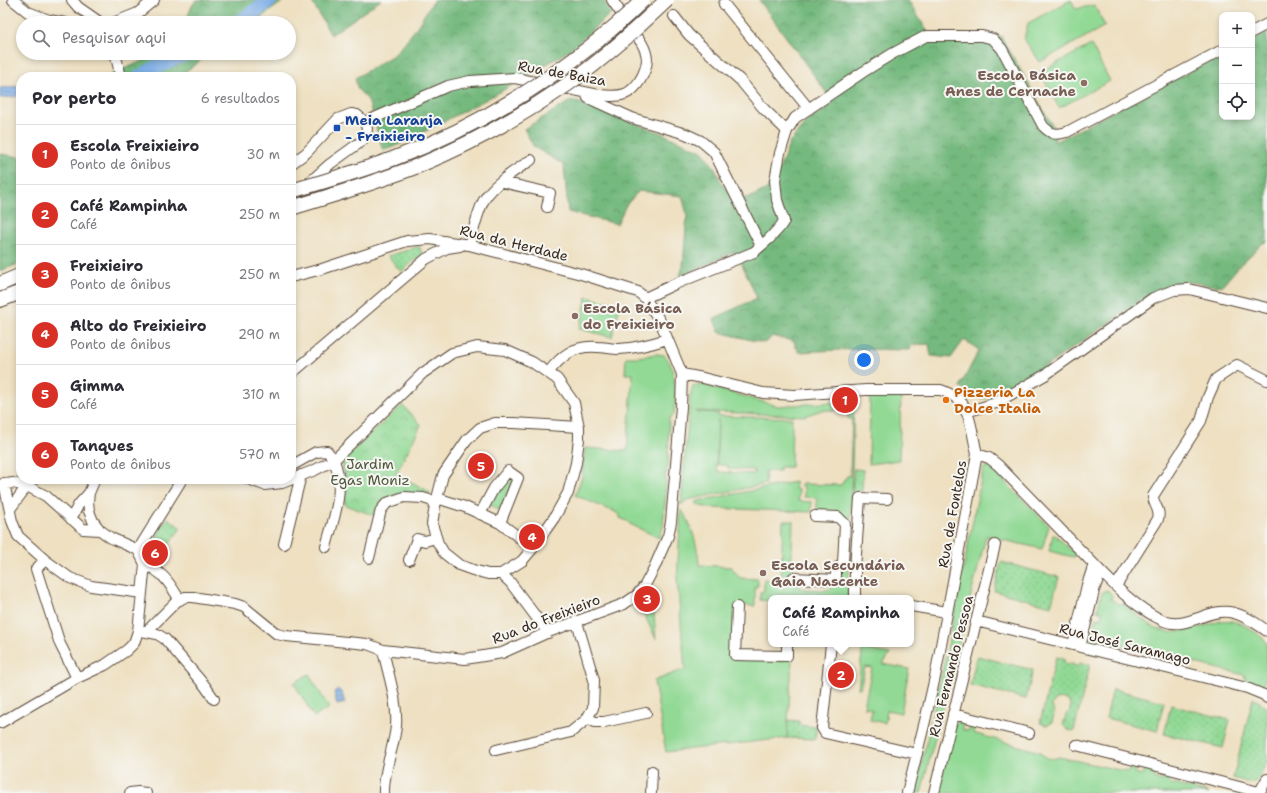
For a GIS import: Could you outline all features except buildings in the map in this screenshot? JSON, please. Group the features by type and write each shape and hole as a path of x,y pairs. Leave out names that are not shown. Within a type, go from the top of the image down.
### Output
{"highway":[{"path":"296,189 395,158 461,129 506,104 553,73 601,38 643,0"},
{"path":"296,206 344,192 411,168 463,146 569,83 628,37 667,0"},
{"path":"0,284 16,277"},
{"path":"0,300 16,294"}],"street":[{"path":"13,0 28,12 38,16"},
{"path":"72,0 92,16"},
{"path":"130,16 138,13 154,0"},
{"name":"Rua de Baiza","path":"365,122 448,86 470,81 514,78 587,93 612,96 624,94 637,84 647,59 644,48 612,0"},
{"path":"724,4 809,109"},
{"path":"674,16 689,35 740,80 764,109 787,131"},
{"path":"1255,30 1267,24"},
{"path":"645,298 675,284 749,254 761,246 784,221 777,200 775,180 780,154 787,131 795,118 863,72 892,54 926,36 982,36 993,39 1002,49 1043,126 1049,132 1058,135 1067,132 1219,52"},
{"path":"117,60 120,72"},
{"path":"587,93 588,98 632,118 701,140 714,152 761,246"},
{"path":"296,161 306,154 338,119 351,114 357,115 365,122 367,129 366,135 362,141 330,164 296,195"},
{"path":"296,370 426,259 447,248 469,245 483,201 502,182 531,160"},
{"path":"502,182 550,193 546,207"},
{"name":"Rua da Herdade","path":"296,276 322,269 407,241 430,239 469,245 581,274 638,292 645,298 660,321 682,374"},
{"path":"966,412 996,404 1046,375 1153,298 1174,290 1189,289 1267,308"},
{"path":"548,373 559,359 576,349 596,346 617,349 635,347 667,339"},
{"path":"296,477 334,460 423,373 452,353 477,346 505,350 532,362 557,379 574,403 579,427 576,463 568,493 554,518 522,561 501,574 488,574 459,565 444,553 438,543 432,524 436,500 443,475 467,440 480,428 495,423 579,427"},
{"path":"1116,586 1158,519 1159,510 1153,500 1153,496 1201,421 1208,397 1216,379 1237,365 1267,380"},
{"name":"Rua de Fontelos","path":"682,374 763,393 794,395 866,390 941,390 952,394 959,400 966,412 977,454 931,693 907,793"},
{"name":"Rua do Freixieiro","path":"180,600 185,597 201,598 240,605 277,634 286,636 367,644 384,650 466,659 502,653 548,633 624,604 637,595 645,584 658,560 668,536 671,522 681,407 682,374"},
{"path":"296,463 316,452 327,451 334,460 338,478 339,498 326,547"},
{"path":"977,454 989,458 998,465 1101,572 1134,602 1165,621 1174,623 1183,622 1220,612 1229,612 1250,620 1267,631"},
{"path":"480,514 494,488 508,471 518,478 500,522"},
{"path":"284,544 301,475"},
{"path":"16,484 2,484 10,509 12,521 18,536 45,560 70,578 91,586 142,593"},
{"path":"18,484 27,486 46,496 83,529 100,530"},
{"path":"71,519 79,504 89,493 93,484"},
{"path":"138,550 179,484"},
{"path":"10,509 27,486"},
{"path":"0,724 76,678 106,665 127,650 143,631 180,600 165,576 146,564 138,550 111,538 100,530 93,521 89,512 89,493"},
{"path":"369,558 381,510 387,503 404,497 436,500 480,514 500,522 533,548"},
{"path":"858,595 855,569 860,498 887,499"},
{"path":"793,578 836,580 836,569 843,563 845,524 838,517 815,516"},
{"path":"409,560 417,539 425,541 436,538"},
{"name":"Rua Fernando Pessoa","path":"934,793 995,545"},
{"path":"45,560 36,569 60,644 76,678"},
{"path":"143,631 142,593 146,564"},
{"path":"1076,646 1087,585 1094,564"},
{"path":"1076,646 1101,572"},
{"path":"501,574 510,582 548,633"},
{"path":"914,606 947,612"},
{"path":"737,607 735,655 787,656 787,647"},
{"name":"Rua José Saramago","path":"976,621 1247,688 1264,695 1267,698"},
{"path":"496,750 571,732 588,718 593,708 594,680 577,622"},
{"path":"143,631 157,634 165,639 205,686 214,699"},
{"path":"831,647 822,728 825,733 917,754"},
{"path":"384,650 395,705 396,719 384,777 384,793"},
{"path":"588,718 595,722 604,722 646,713"},
{"path":"953,714 1029,733"},
{"path":"1076,745 1259,793 1267,779"},
{"path":"651,793 652,771"},
{"path":"130,793 146,793"}],"green space":[{"path":"196,0 285,0 263,16 188,16"},
{"path":"311,0 381,0 331,35"},
{"path":"434,0 604,0 611,13 570,50 500,92 405,142 383,151 368,100 358,90 355,78 395,54 414,31"},
{"path":"759,0 908,0 929,34 1001,36 1055,130 1055,142 1219,57 1219,120 1255,120 1255,38 1267,32 1267,242 1263,243 1240,265 1223,285 1214,286 1180,282 1157,291 1013,389 994,399 979,398 960,387 979,350 964,340 951,358 931,356 929,344 912,345 910,350 857,349 798,352 798,348 795,347 795,342 793,341 772,336 768,341 763,343 719,332 714,320 715,318 757,298 741,262 734,252 680,276 683,266 687,214 682,196 639,191 626,205 617,224 568,212 564,165 534,147 524,129 572,100 656,131 702,151 714,167 723,186 738,197 749,198 765,190 775,180 790,142 806,122 831,105 826,92"},
{"path":"1071,0 1076,9 1094,5 1105,26 1040,62 1024,39 1028,23"},
{"path":"1091,45 1110,81 1059,108 1040,72"},
{"path":"145,60 201,60 185,72 117,72"},
{"path":"0,154 16,156 16,265 0,271"},
{"path":"420,247 422,254 401,272 388,256"},
{"path":"587,297 620,305 612,337 579,329"},
{"path":"657,354 664,355 668,360 675,383 674,414 669,418 668,467 665,476 666,493 663,527 659,538 630,524 610,509 609,510 575,495 582,477 585,448 627,451 633,374 625,374 626,357"},
{"path":"700,384 778,406 854,401 848,595 768,595 768,601 760,600 760,592 764,591 764,579 791,581 804,589 828,590 840,580 846,521 817,513 817,498 804,497 804,487 801,486 801,484 841,485 847,476 850,476 852,419 849,419 845,411 822,410 804,416 695,411 718,413 718,416 792,418 791,467 780,467 780,471 765,471 766,484 687,500 681,505 690,396 693,386","holes":["718,419 717,465 728,465 728,469 754,470 754,474 718,472 718,469 716,468"]},
{"path":"901,396 899,460 869,464 870,397"},
{"name":"Jardim Egas Moniz","path":"402,405 421,425 396,474 430,492 429,496 404,494 389,497 383,501 373,515 345,505 345,482 342,461"},
{"path":"989,466 1049,526 1042,549 986,536 921,793 915,793 947,650 983,470 985,467"},
{"path":"854,469 863,470 862,491 852,491"},
{"path":"508,478 513,480 501,509 497,509 490,505 505,479"},
{"path":"795,482 795,489 799,490 798,501 812,502 811,512 711,508 700,506 695,503 698,501"},
{"path":"681,509 694,536 699,565 731,567 740,578 758,579 758,586 755,586 755,606 735,605 733,658 783,661 784,647 793,647 787,738 666,752 654,681 685,669 677,579"},
{"path":"168,518 181,528 156,562 156,538"},
{"path":"783,521 793,521 791,576 781,575"},
{"path":"1053,535 1055,535 1075,554 1075,556 1073,557 1049,551"},
{"path":"1001,562 1059,577 1051,606 994,591"},
{"path":"1105,590 1113,596 1111,599 1120,605 1122,603 1144,620 1162,630 1180,632 1220,621 1233,621 1246,626 1267,642 1267,671 1263,688 1248,684 1244,675 1104,641 1102,647 1090,644 1089,641 1096,618 1101,619 1102,612 1097,611 1102,593"},
{"path":"653,602 656,639 643,612"},
{"path":"863,647 868,647 868,650 890,654 883,664 909,669 901,713 887,710 885,723 870,720 872,709 864,707 872,668 865,667 860,688 858,688"},
{"path":"977,656 1033,670 1026,699 970,685"},
{"path":"1056,657 1064,659 1065,664 1073,664 1077,667 1080,663 1090,665 1074,731 1068,730 1063,725 1066,715 1069,713 1070,707 1067,700 1057,699 1052,704 1054,713 1052,723 1046,725 1040,723"},
{"path":"309,674 329,708 314,717 294,683"},
{"path":"1113,689 1164,702 1157,731 1106,718"},
{"path":"1253,698 1267,707 1267,763 1257,780 1250,783 1233,778"},
{"path":"1171,705 1230,720 1223,748 1164,734"},
{"path":"788,720 799,721 799,725 815,727 817,723 815,739 787,738"},
{"path":"957,721 963,723 963,730 969,731 970,725 974,726 973,733 1040,752 1049,758 1059,757 1129,772 1131,764 1137,766 1135,773 1142,775 1144,768 1156,771 1154,778 1164,781 1167,774 1171,775 1169,783 1209,793 937,793 955,723"}],"water":[{"path":"16,86 16,96 0,98 0,88"},
{"path":"338,689 342,693 345,703 337,705 334,692"}],"waterway":[{"path":"248,16 270,0"},
{"path":"148,72 170,60"}],"place":[{"name":"Escola Básica Anes de Cernache","path":"1084,83"},
{"name":"Meia Laranja - Freixieiro","path":"337,128"},
{"name":"Escola Básica do Freixieiro","path":"575,316"},
{"name":"Escola Freixieiro","path":"845,400"},
{"name":"Pizzeria La Dolce Italia","path":"946,400"},
{"name":"Gimma","path":"481,466"},
{"name":"Alto do Freixieiro","path":"532,537"},
{"name":"Tanques","path":"155,553"},
{"name":"Escola Secundária Gaia Nascente","path":"763,573"},
{"name":"Freixieiro","path":"647,599"},
{"name":"Café Rampinha","path":"841,675"}]}
